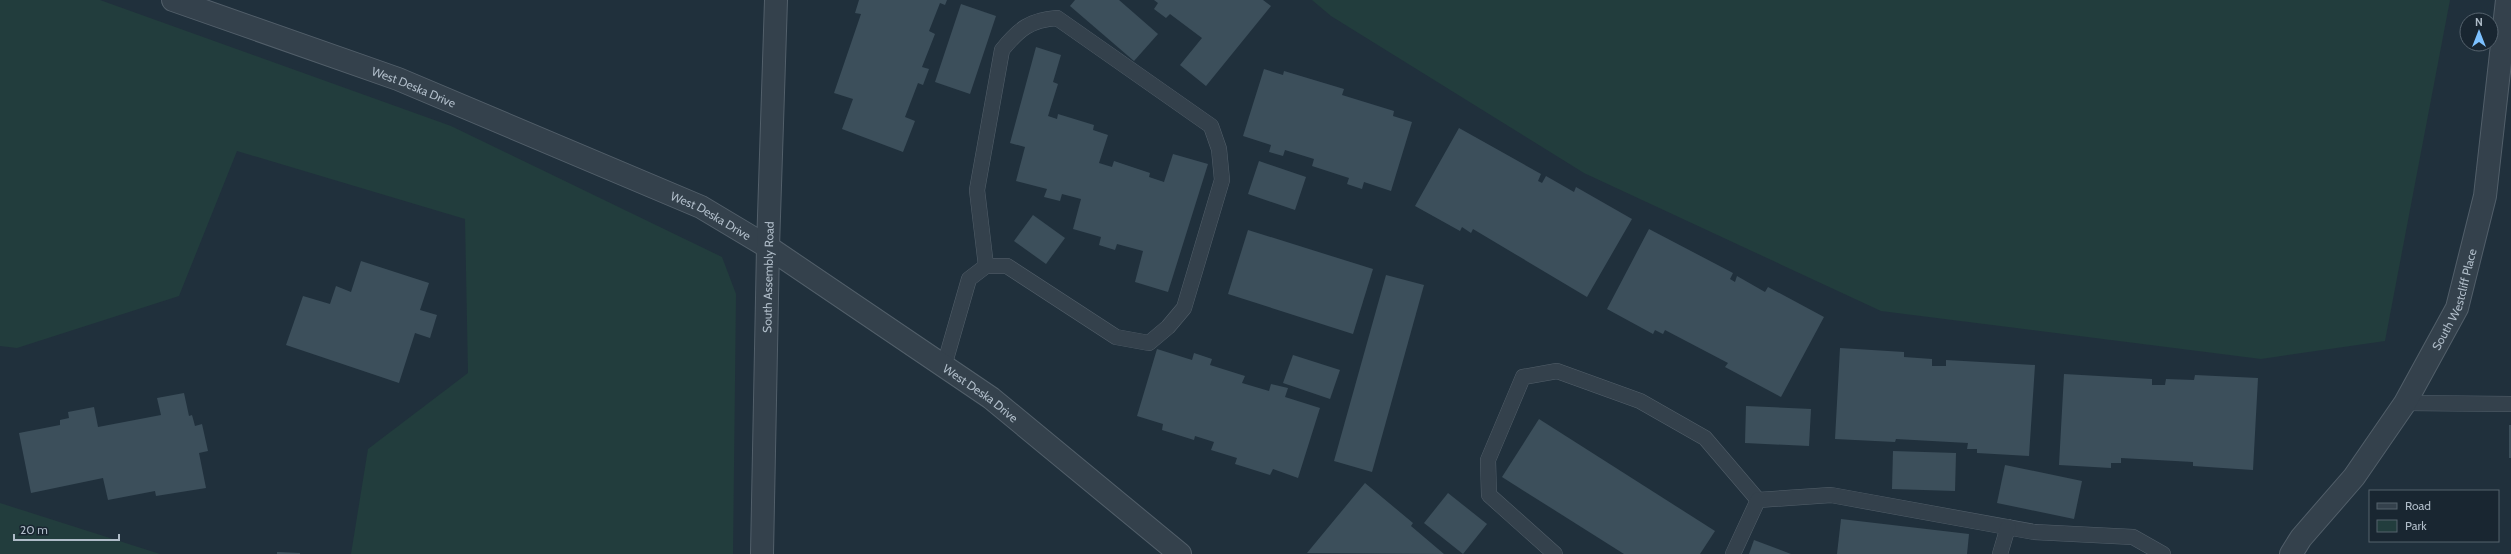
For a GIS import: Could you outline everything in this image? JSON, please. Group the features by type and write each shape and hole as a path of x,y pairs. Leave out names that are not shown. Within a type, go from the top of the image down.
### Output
{"street":[{"name":"West Deska Drive","path":"173,0 398,79 701,207 768,247 991,398 1180,554"},
{"name":"South Assembly Road","path":"762,554 768,247 776,0"},
{"name":"South Westcliff Place","path":"2291,554 2301,538 2354,476 2405,403 2457,308 2485,196 2507,0"}],"lane":[{"path":"944,366 968,279 986,266 1007,266 1116,337 1149,344 1168,327 1184,308 1222,180 1219,149 1211,126 1057,18 1038,20 1017,32 1002,50 977,190 986,266"},
{"path":"1555,554 1489,495 1488,460 1522,377 1557,372 1640,401 1705,438 1758,500"},
{"path":"2405,403 2511,404"},
{"path":"1758,500 1831,495 2034,532 2133,537 2163,554"},
{"path":"1733,554 1758,500"},
{"path":"2000,554 2008,527"}],"green space":[{"path":"0,0 100,0 451,126 722,257 736,294 733,554 351,554 368,449 468,373 465,219 237,151 179,296 17,348 0,346"},
{"path":"1312,0 2450,0 2385,341 2261,359 1881,311 1584,173 1331,16"},
{"path":"0,503 160,554 0,554"}],"building":[{"path":"859,0 947,0 945,5 940,3 929,31 935,34 922,67 929,69 923,85 918,83 905,117 915,121 903,152 842,129 853,99 834,93 861,14 855,13"},
{"path":"1075,0 1119,0 1158,34 1134,61 1070,6"},
{"path":"1154,0 1263,0 1271,6 1206,86 1180,65 1202,38 1170,14 1166,18 1154,9 1158,3"},
{"path":"961,4 996,16 970,94 935,82"},
{"path":"1036,47 1061,55 1053,82 1058,84 1048,116 1057,119 1058,114 1094,125 1093,130 1108,135 1099,163 1112,167 1114,161 1150,173 1149,177 1164,182 1173,154 1208,164 1168,292 1135,282 1143,251 1117,244 1115,250 1099,245 1101,237 1073,229 1081,199 1062,194 1060,201 1044,197 1047,189 1016,181 1025,147 1010,143"},
{"path":"1264,69 1283,75 1284,71 1344,89 1342,95 1394,111 1393,116 1412,122 1391,191 1364,182 1362,189 1347,184 1349,178 1312,166 1314,159 1285,150 1283,156 1269,152 1271,145 1243,136"},
{"path":"1459,128 1541,174 1538,181 1542,183 1546,176 1574,192 1576,187 1632,219 1587,297 1473,229 1471,233 1462,227 1460,231 1415,206"},
{"path":"1259,161 1306,177 1295,210 1248,194"},
{"path":"1033,215 1065,238 1046,264 1014,241"},
{"path":"1649,229 1733,273 1730,279 1735,282 1737,276 1765,292 1768,287 1824,317 1781,397 1725,367 1728,363 1665,330 1663,334 1655,330 1653,334 1607,309"},
{"path":"1248,230 1373,269 1353,334 1228,294"},
{"path":"361,261 429,283 420,310 437,315 430,338 415,333 399,383 286,345 303,296 330,304 336,286 351,292"},
{"path":"1386,275 1424,285 1372,472 1334,461"},
{"path":"1840,348 1904,352 1904,357 1932,359 1932,366 1946,366 1946,360 2035,365 2029,456 1977,453 1977,449 1967,449 1968,443 1896,439 1895,442 1835,439"},
{"path":"1157,349 1192,360 1194,353 1212,359 1210,365 1245,376 1242,383 1269,391 1271,384 1288,388 1285,397 1320,408 1298,478 1273,469 1270,475 1235,464 1237,458 1211,450 1214,442 1195,436 1194,440 1162,430 1163,424 1137,416"},
{"path":"1293,355 1340,370 1330,399 1283,383"},
{"path":"2064,374 2152,379 2152,385 2165,385 2166,379 2194,380 2195,375 2258,378 2253,470 2193,466 2193,462 2121,458 2121,463 2111,463 2111,468 2059,465"},
{"path":"184,393 189,416 192,415 195,426 202,424 208,451 199,453 206,488 156,496 155,491 108,500 103,478 31,493 19,433 60,425 60,420 69,418 68,412 94,407 98,427 161,415 157,398"},
{"path":"1746,406 1811,409 1809,446 1745,443"},
{"path":"1539,419 1715,531 1700,554 1624,554 1502,477"},
{"path":"2509,425 2511,425 2511,458 2509,458"},
{"path":"1893,451 1956,453 1955,491 1892,489"},
{"path":"2005,465 2082,481 2074,519 1997,503"},
{"path":"1365,483 1413,523 1411,526 1444,554 1307,553"},
{"path":"1448,493 1487,524 1463,554 1424,523"},
{"path":"1841,519 1969,534 1967,554 1837,554"},
{"path":"1754,540 1791,554 1749,554"},
{"path":"277,552 300,553 300,554 277,554"}]}
